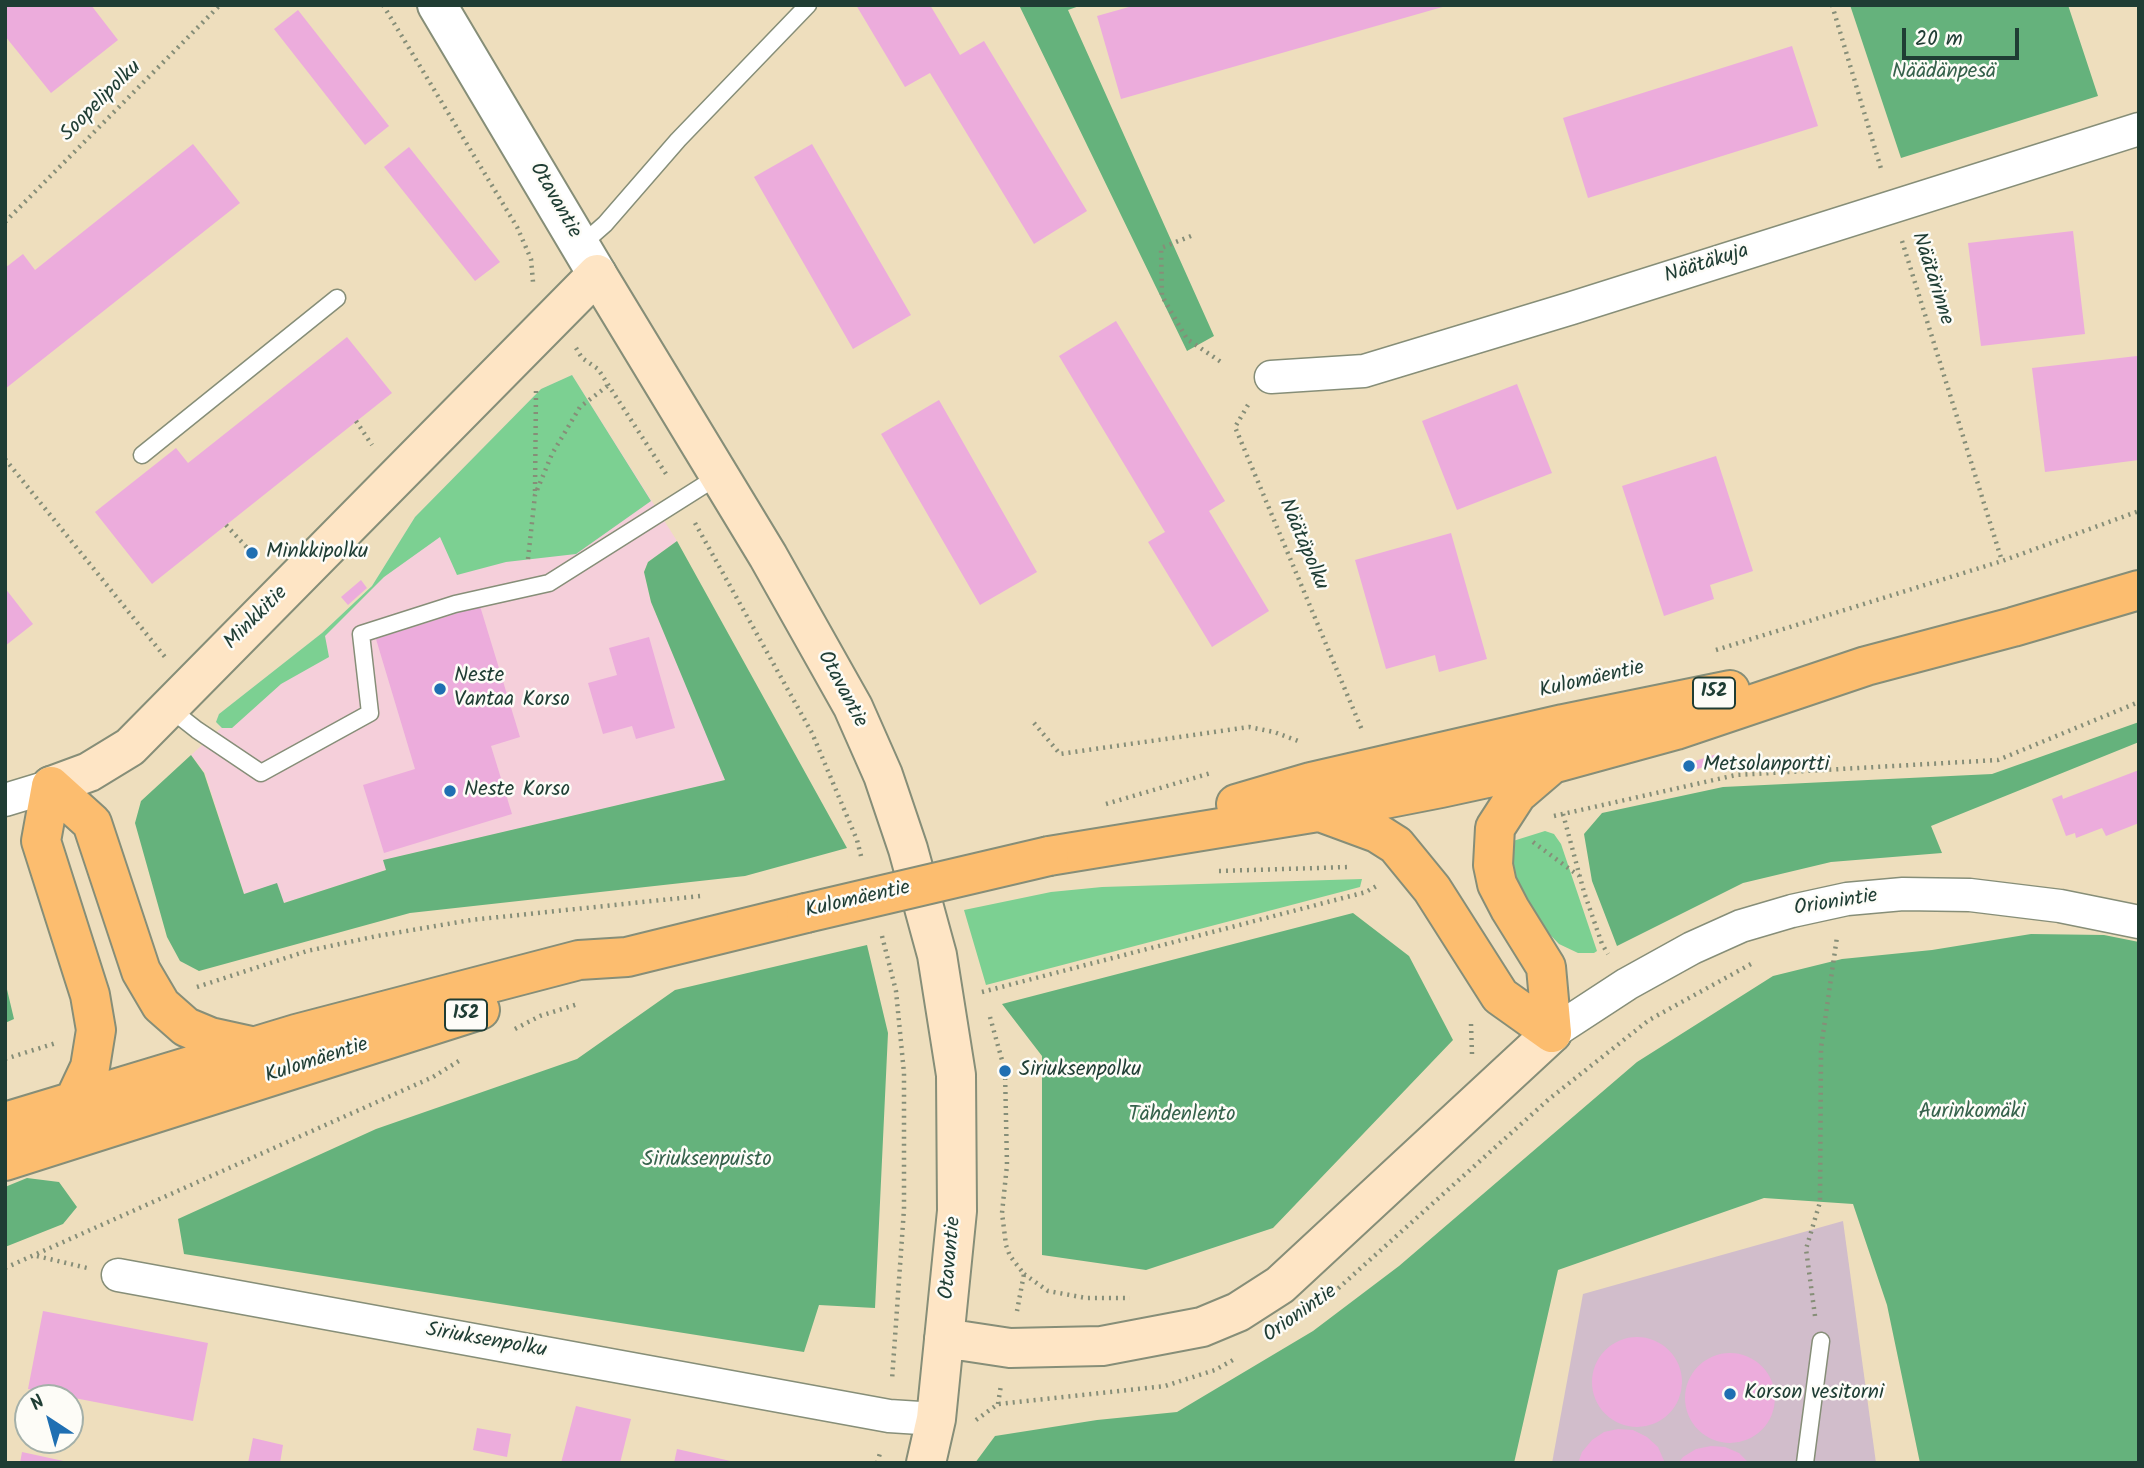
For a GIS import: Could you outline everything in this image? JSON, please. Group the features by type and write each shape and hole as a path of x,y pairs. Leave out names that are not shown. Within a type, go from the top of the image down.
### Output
{"main road":[{"name":"Otavantie","path":"588,260 720,475 853,707 883,775 908,849 937,955 957,1088 957,1211 930,1445"},
{"name":"Minkkitie","path":"51,786 89,772 130,747 181,696 588,260"},
{"name":"Kulomäentie","path":"1049,856 1318,812 1552,764 1676,730 1866,666 2122,595 2139,582"},
{"name":"Kulomäentie","path":"5,1122 251,1046 579,960 627,957 1049,856 1311,782 1563,724 1738,688 1866,666"},
{"path":"1552,764 1517,793 1502,827 1493,865 1497,884 1546,967 1552,1033"},
{"path":"51,786 92,823 141,971 161,1004 186,1027 210,1037 251,1046"},
{"path":"51,786 41,841 90,995 96,1030 90,1067 74,1101"},
{"path":"1318,812 1377,833 1396,845 1432,889 1500,996 1552,1033"},
{"name":"Kulomäentie","path":"5,1161 585,977 627,957"},
{"name":"Orionintie","path":"944,1338 1010,1348 1102,1346 1202,1327 1238,1312 1280,1285 1552,1033"}],"street":[{"name":"Otavantie","path":"437,5 588,260"},
{"name":"Näätäkuja","path":"1271,377 1364,371 2139,129"},
{"name":"Minkkitie","path":"5,800 51,786"},
{"name":"Orionintie","path":"1552,1033 1627,984 1692,948 1741,926 1792,911 1847,900 1903,894 1970,895 2060,906 2139,922"},
{"name":"Siriuksenpolku","path":"118,1275 889,1416 930,1445"}],"lane":[{"path":"588,260 605,225 678,140 808,5"},
{"path":"142,455 337,298"},
{"path":"181,696 197,730 261,773 370,713 362,634 455,604 549,583 720,475"},
{"path":"1805,1463 1821,1341"}],"path":[{"name":"Soopelipolku","path":"5,222 220,5"},
{"name":"Näätärinne","path":"1832,5 2003,561"},
{"path":"1191,236 1161,248 1163,296 1186,339 1221,362"},
{"name":"Näätäpolku","path":"1271,377 1235,427 1363,733 1352,736"},
{"path":"525,589 535,495 536,383"},
{"path":"535,495 552,454 580,407 608,385"},
{"path":"356,421 377,452"},
{"path":"5,459 166,660 181,696"},
{"path":"1703,654 2003,561 2139,511"},
{"path":"226,525 252,553"},
{"path":"1502,827 1736,775 1998,760 2139,702"},
{"path":"1034,723 1060,754 1249,727 1274,732 1308,745 1295,749"},
{"path":"1102,805 1218,771"},
{"path":"1563,814 1579,876 1602,944 1649,1020"},
{"path":"1502,827 1579,876"},
{"path":"1212,871 1347,866 1355,869"},
{"path":"982,992 1366,892 1385,881 1374,877"},
{"path":"161,1004 198,986 295,954 377,936 471,920 710,895"},
{"name":"Orionintie","path":"1821,1341 1812,1305 1806,1249 1820,1202 1821,1048 1838,936 1826,940"},
{"name":"Orionintie","path":"1331,1294 1549,1099 1649,1020 1754,962"},
{"path":"508,1033 540,1016 588,1001"},
{"path":"1467,1015 1471,1026 1472,1055 1467,1064"},
{"path":"5,1059 96,1030"},
{"path":"5,1268 422,1082 466,1057"},
{"path":"877,1463 889,1416 904,1209 904,1073"},
{"path":"37,1256 118,1275"},
{"path":"1024,1274 1048,1291 1086,1298 1134,1298"},
{"path":"930,1445 950,1451 971,1423 998,1404 1165,1386 1215,1370 1237,1357"}],"shaded area":[{"path":"572,375 677,541 648,562 644,572 651,602 726,780 384,860 386,870 284,903 244,894 205,773 191,755 221,728 216,722 219,714 322,633 372,586 415,517 541,389"},
{"path":"1843,1221 1876,1463 1552,1463 1583,1294"}],"green space":[{"path":"1019,5 1082,5 1068,10 1214,336 1187,351"},
{"name":"Näädänpesä","path":"1850,5 2068,5 2098,96 1901,158"},
{"path":"572,375 651,501 576,554 506,562 457,575 440,537 384,577 325,636 329,657 281,684 232,728 222,728 216,722 219,714 322,633 372,586 415,517 541,389"},
{"path":"677,541 847,848 745,876 410,913 199,971 180,961 167,937 135,823 141,801 191,755 204,773 244,894 277,883 284,903 386,870 383,860 725,780 651,602 644,572 648,562"},
{"path":"2139,722 2139,742 1931,826 1942,853 1831,862 1743,883 1617,946 1592,881 1584,834 1602,813 1723,787 1992,774"},
{"path":"1545,831 1554,834 1561,844 1597,951 1594,953 1578,953 1559,944 1533,917 1509,874 1513,841"},
{"path":"1362,879 1360,887 986,985 964,910 1051,892 1102,887"},
{"name":"Tähdenlento","path":"1353,913 1409,956 1453,1040 1273,1228 1146,1270 1042,1255 1042,1056 1002,1004"},
{"name":"Aurinkomäki","path":"2031,934 2104,935 2139,942 2139,1463 1920,1463 1887,1305 1853,1204 1764,1198 1558,1270 1514,1463 975,1463 995,1436 1097,1420 1177,1412 1313,1331 1399,1266 1637,1062 1773,976 1842,959 1932,950"},
{"name":"Siriuksenpuisto","path":"867,945 888,1033 875,1308 819,1305 804,1352 184,1254 178,1219 376,1129 577,1059 675,990"},
{"path":"5,981 14,1019 5,1023"},
{"path":"27,1178 59,1182 77,1207 63,1224 5,1247 5,1187"}],"building":[{"path":"5,5 91,5 118,40 51,93 5,36"},
{"path":"856,5 930,5 960,55 984,41 1087,211 1034,244 930,73 905,87"},
{"path":"1136,5 1446,6 1121,99 1097,16"},
{"path":"298,10 389,126 365,145 274,29"},
{"path":"1792,46 1818,126 1588,198 1563,118"},
{"path":"193,144 240,203 5,389 5,268 23,254 35,270"},
{"path":"812,144 911,315 853,349 754,177"},
{"path":"409,147 500,262 475,281 384,167"},
{"path":"2073,231 2085,334 1981,346 1968,243"},
{"path":"1116,321 1225,501 1209,511 1269,611 1212,647 1148,542 1165,532 1059,356"},
{"path":"347,337 392,393 152,584 95,512 176,448 188,463"},
{"path":"2137,356 2139,460 2045,472 2032,368"},
{"path":"1517,384 1552,473 1457,510 1422,421"},
{"path":"939,400 1037,572 980,605 881,434"},
{"path":"1716,456 1753,571 1710,585 1714,599 1664,616 1622,486"},
{"path":"1451,533 1487,659 1439,672 1435,655 1386,669 1355,560"},
{"path":"361,580 367,588 348,605 341,597"},
{"path":"5,588 33,624 5,646"},
{"path":"480,606 520,737 491,746 512,814 384,853 363,785 415,769 376,639"},
{"path":"649,637 675,728 636,739 632,726 603,734 588,683 617,675 609,648"},
{"path":"1717,754 1720,762 1694,770 1692,762"},
{"path":"2139,770 2139,823 2106,836 2102,828 2076,838 2075,833 2066,836 2052,799 2062,795 2063,799"},
{"path":"43,1311 208,1343 193,1421 84,1400 84,1384 29,1384"},
{"name":"Korson vesitorni","path":"1637,1337 1654,1340 1669,1350 1679,1365 1682,1382 1679,1399 1669,1414 1654,1424 1637,1427 1620,1424 1605,1414 1595,1399 1592,1382 1595,1365 1605,1350 1620,1340"},
{"name":"Korson vesitorni","path":"1730,1353 1747,1356 1762,1366 1772,1381 1775,1398 1772,1415 1762,1430 1747,1440 1730,1443 1713,1440 1698,1430 1688,1415 1685,1398 1688,1381 1698,1366 1713,1356"},
{"path":"576,1406 631,1419 620,1463 561,1463"},
{"path":"477,1428 511,1434 507,1457 473,1450"},
{"path":"1633,1430 1647,1437 1658,1447 1665,1463 1578,1463 1582,1452 1592,1440 1604,1432"},
{"path":"253,1438 283,1445 280,1463 248,1463"},
{"name":"Korson vesitorni","path":"1725,1447 1739,1453 1749,1463 1678,1463 1696,1449"},
{"path":"677,1449 735,1462 735,1463 674,1463"},
{"path":"22,1454 68,1462 68,1463 20,1463"}],"place":[{"name":"Minkkipolku","path":"252,553"},
{"name":"Neste Vantaa Korso","path":"440,689"},
{"name":"Metsolanportti","path":"1689,766"},
{"name":"Neste Korso","path":"450,791"},
{"name":"Siriuksenpolku","path":"1005,1071"},
{"name":"Korson vesitorni","path":"1730,1394"}]}
